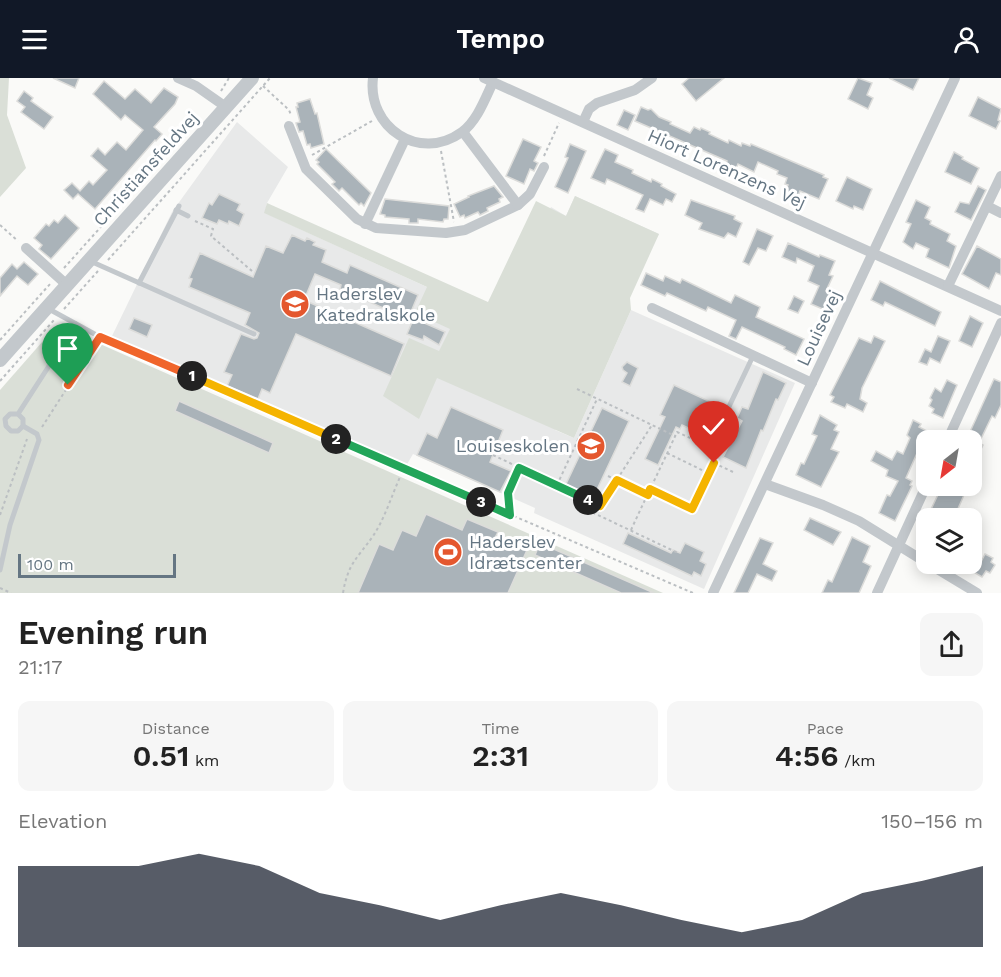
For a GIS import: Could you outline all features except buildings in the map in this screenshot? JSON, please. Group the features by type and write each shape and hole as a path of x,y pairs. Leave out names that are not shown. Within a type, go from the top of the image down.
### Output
{"street":[{"path":"178,78 196,86 221,103"},
{"path":"373,78 374,105 380,117 392,131 405,139 420,143 440,142 463,132 518,206"},
{"path":"583,122 589,109 597,103 635,90 652,78"},
{"name":"Louisevej","path":"713,593 955,78"},
{"name":"Hiort Lorenzens Vej","path":"463,132 473,121 488,79 1001,311"},
{"name":"Christiansfeldvej","path":"0,360 53,311 67,285 221,103 258,82"},
{"path":"289,126 306,169 357,219 376,228 446,233 465,230 518,206 530,194 544,168"},
{"path":"365,224 405,139"},
{"path":"948,286 1001,176"},
{"path":"987,206 1001,213"},
{"path":"26,248 67,285"},
{"path":"651,308 812,383"},
{"path":"952,430 1001,322"},
{"path":"765,484 859,521 916,556"},
{"path":"877,593 921,496"},
{"path":"946,574 977,593"}],"lane":[{"path":"139,283 177,208 188,216"},
{"path":"89,260 254,334"},
{"path":"53,311 100,337 403,469"},
{"path":"18,414 76,324"},
{"path":"716,434 753,356"},
{"path":"10,414 18,414 23,419 23,426 18,431 11,431 3,418 10,414"},
{"path":"0,570 10,525 39,440 37,434 23,426"}],"path":[{"path":"221,103 228,78"},
{"path":"0,381 53,311 102,266 258,82 270,78"},
{"path":"258,82 289,110 292,118 289,126"},
{"path":"544,168 543,159 563,113"},
{"path":"302,161 380,117"},
{"path":"440,142 456,232"},
{"path":"188,216 213,229 211,236 252,271"},
{"path":"0,225 26,248"},
{"path":"37,434 100,337"},
{"path":"576,389 675,436"},
{"path":"557,485 597,399"},
{"path":"493,455 600,506 652,425"},
{"path":"631,530 648,495 650,489 677,432 719,451 692,509 650,489"},
{"path":"0,515 27,439"},
{"path":"667,453 709,473"},
{"path":"714,463 733,472"},
{"path":"510,515 508,493 519,468"},
{"path":"343,593 345,579 355,557 374,535 403,469 693,593"},
{"path":"608,476 648,495"},
{"path":"583,498 579,506 678,552"},
{"path":"0,588 11,593"}],"shaded area":[{"path":"0,78 9,78 7,115 26,168 0,197"},
{"name":"Haderslev Katedralskole","path":"237,122 288,167 267,203 265,213 499,320 551,207 566,216 575,196 659,234 555,430 574,438 631,310 795,383 704,589 534,513 535,508 413,454 406,466 112,336 172,212"},
{"path":"575,196 659,234 630,298 631,310 574,438 437,378 419,419 383,396 409,338 439,351 450,329 415,313 427,287 264,213 267,203 488,302 536,201 566,216"},
{"path":"57,325 663,593 0,593 0,390"}],"place":[{"name":"Haderslev Katedralskole","path":"295,304"},
{"name":"Louiseskolen","path":"591,446"},
{"name":"Haderslev Idrætscenter","path":"448,552"}],"route":[{"path":"68,385 100,337 510,515 508,493 519,468 600,506 617,480 648,495 650,489 692,509 714,463"}]}
